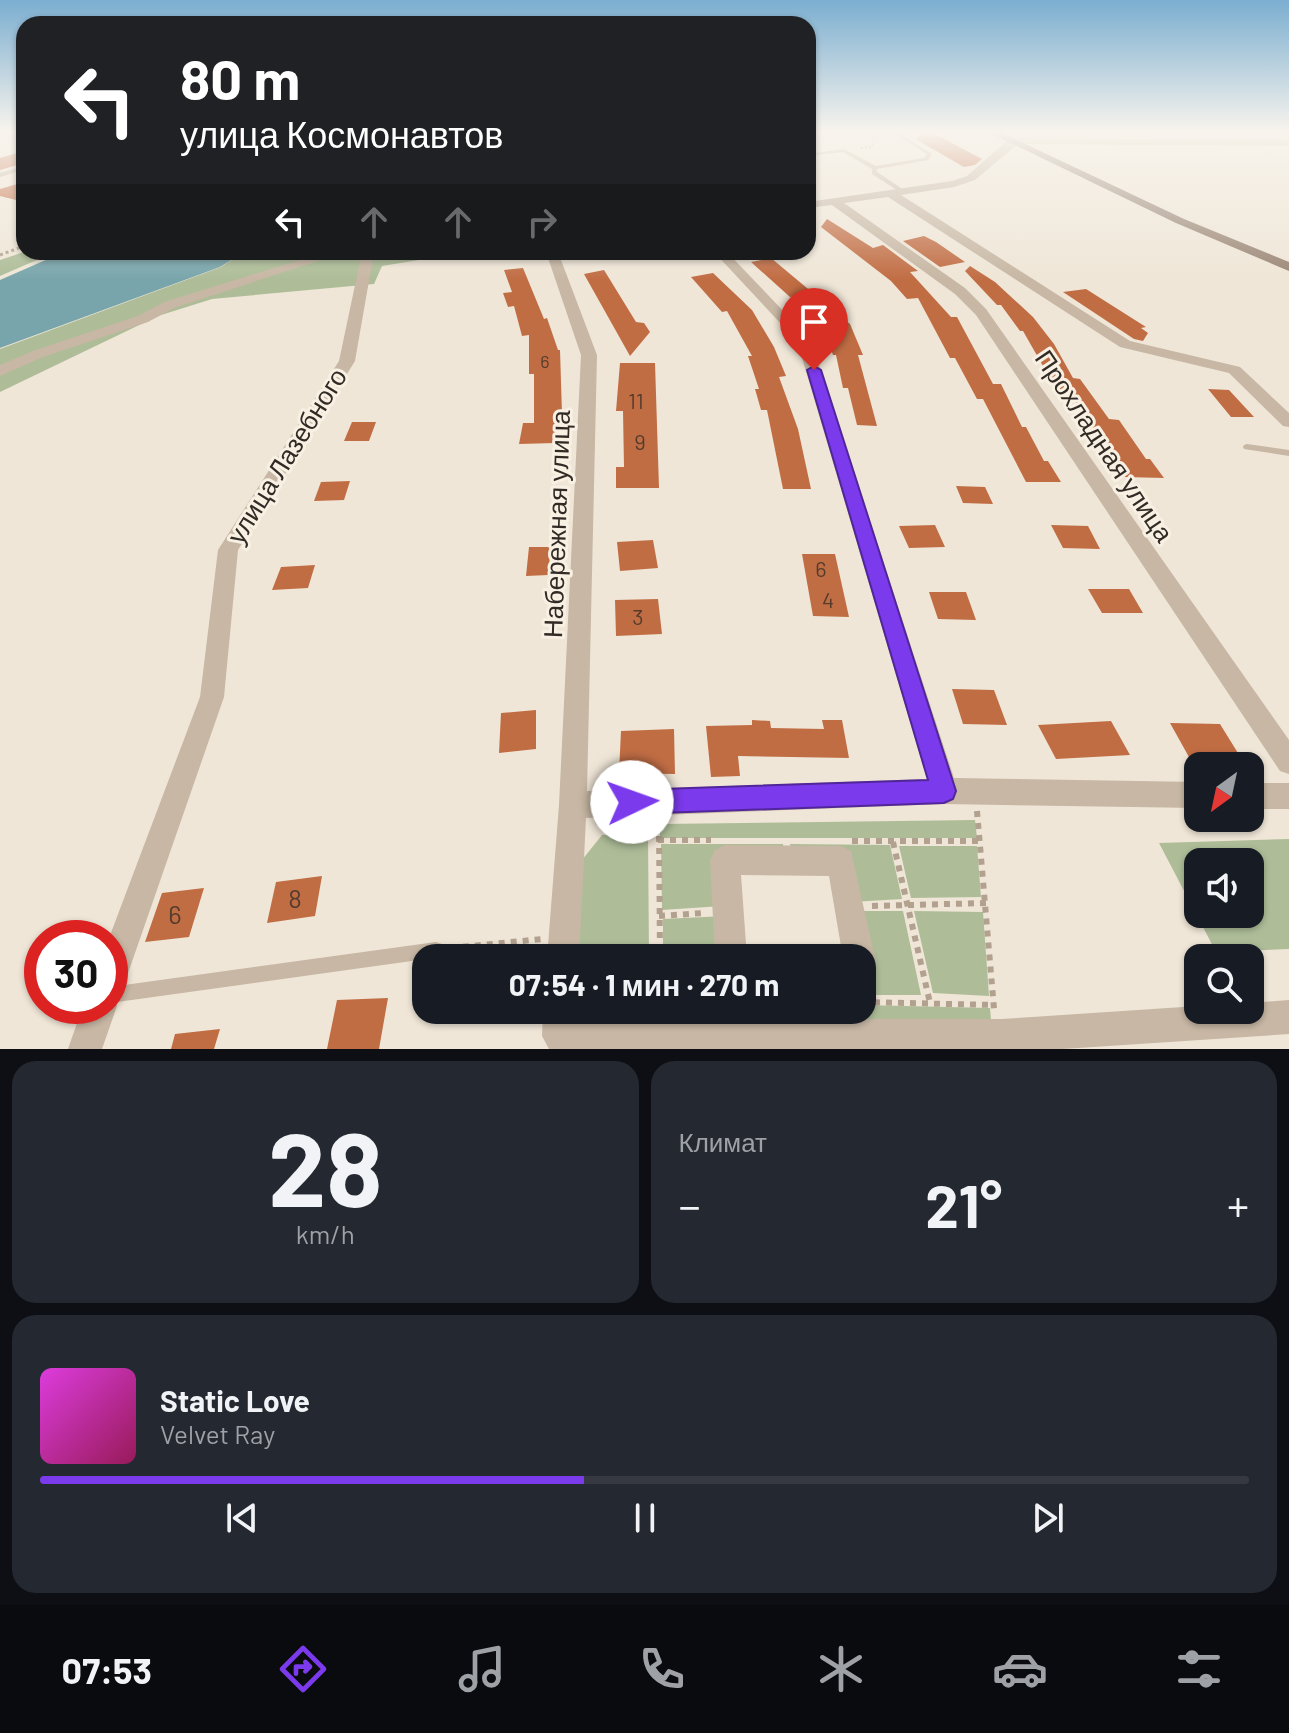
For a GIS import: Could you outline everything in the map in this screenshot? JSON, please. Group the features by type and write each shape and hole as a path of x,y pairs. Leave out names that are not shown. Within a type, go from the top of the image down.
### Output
{"main road":[{"path":"1097,182 1289,267"}],"street":[{"path":"816,204 960,182"},
{"path":"896,192 1125,344 1234,370 1289,422"},
{"name":"Прохладная улица","path":"834,201 960,291 981,312 1289,762"},
{"path":"0,371 38,354 143,319 169,305 313,260"},
{"name":"улица Лазебного","path":"128,929 212,697 228,550 347,361 366,260"},
{"name":"Набережная улица","path":"555,260 589,355 573,805 564,944"},
{"path":"728,260 804,340 944,791"},
{"path":"573,805 944,791 1184,795"},
{"path":"1264,796 1289,796"},
{"path":"730,944 725,860 841,861 856,944"},
{"path":"559,1032 999,1031 1289,1017"},
{"path":"85,1049 94,1024"}],"lane":[{"path":"884,182 896,192"},
{"path":"1247,447 1289,453"},
{"path":"128,993 412,953"}],"path":[{"path":"876,1002 930,1003 999,1031 974,792"},
{"path":"660,944 658,840 661,800"},
{"path":"893,841 930,1003"},
{"path":"849,907 986,903"},
{"path":"659,916 728,911"}],"green space":[{"path":"16,255 16,260 37,260 0,276 0,260"},
{"path":"232,260 419,260 382,266 374,284 212,299 158,316 0,392 0,349 221,267"},
{"path":"975,820 977,838 660,838 660,824"},
{"path":"648,833 649,944 575,944 582,860 602,835"},
{"path":"1289,839 1289,949 1264,950 1264,944 1212,944 1203,928 1264,928 1264,848 1184,848 1184,891 1159,843"},
{"path":"661,844 783,844 784,856 720,857 722,906 662,910"},
{"path":"790,844 890,845 902,899 852,902 844,856 792,856"},
{"path":"899,846 977,846 981,897 911,898"},
{"path":"855,911 903,911 921,995 876,995 876,944 860,944"},
{"path":"914,911 983,912 989,996 933,993"},
{"path":"725,916 726,944 663,944 663,919"},
{"path":"876,1005 990,1008 992,1031 665,1030 665,1024 876,1024"}],"water":[{"path":"46,260 231,260 220,267 0,348 0,280"}],"building":[{"path":"16,184 16,200 0,196 0,189"},
{"path":"827,219 873,248 883,245 918,271 910,272 951,317 957,317 993,384 1001,384 1022,427 1026,427 1044,461 1048,461 1061,482 1026,482 983,399 977,399 955,358 950,358 918,298 907,299 891,281 821,227"},
{"path":"924,236 965,262 940,267 903,241"},
{"path":"773,260 850,324 863,355 858,355 877,426 857,425 848,388 843,388 836,355 833,355 823,326 797,296 790,297 751,262"},
{"path":"970,266 995,282 1033,317 1054,344 1073,378 1080,379 1109,419 1119,420 1146,459 1150,459 1164,478 1125,477 1071,395 1059,394 1023,331 965,271"},
{"path":"523,268 560,350 562,414 558,414 555,443 519,444 523,423 534,423 534,374 529,374 529,335 522,336 514,306 508,307 503,293 512,292 504,270"},
{"path":"604,270 636,322 644,323 650,332 630,356 584,274"},
{"path":"713,273 752,310 774,347 786,376 779,377 798,429 811,489 783,489 767,410 761,410 755,389 759,389 748,356 752,356 727,311 722,312 691,277"},
{"path":"1086,289 1146,327 1141,328 1148,333 1143,341 1134,339 1063,292"},
{"path":"620,363 655,363 659,488 616,488 616,467 624,467 623,411 616,411"},
{"path":"1208,389 1229,390 1254,417 1231,417"},
{"path":"352,422 376,422 369,441 344,441"},
{"path":"350,481 344,500 314,501 321,482"},
{"path":"956,486 985,487 993,504 963,503"},
{"path":"935,525 945,547 909,548 899,526"},
{"path":"1051,525 1088,526 1100,549 1063,548"},
{"path":"653,540 658,568 620,571 617,542"},
{"path":"529,547 551,547 548,575 526,576"},
{"path":"802,554 835,554 849,617 813,616"},
{"path":"315,565 308,588 272,590 281,567"},
{"path":"1088,589 1129,589 1143,613 1102,613"},
{"path":"929,592 966,592 976,620 938,619"},
{"path":"658,599 662,634 616,636 615,600"},
{"path":"952,689 994,690 1007,725 963,724"},
{"path":"536,710 536,749 499,753 501,713"},
{"path":"752,720 770,721 771,728 824,729 822,720 842,720 849,758 738,756 740,776 711,777 706,726 752,725"},
{"path":"1111,721 1130,755 1056,759 1038,725"},
{"path":"1170,723 1220,724 1237,752 1186,752"},
{"path":"674,729 675,774 619,773 621,731"},
{"path":"322,876 315,916 267,923 276,882"},
{"path":"204,888 189,937 145,942 162,893"},
{"path":"388,998 379,1049 327,1049 337,1000"},
{"path":"220,1029 214,1049 171,1049 175,1034"}],"route":[{"path":"632,802 944,791 814,370"}]}
